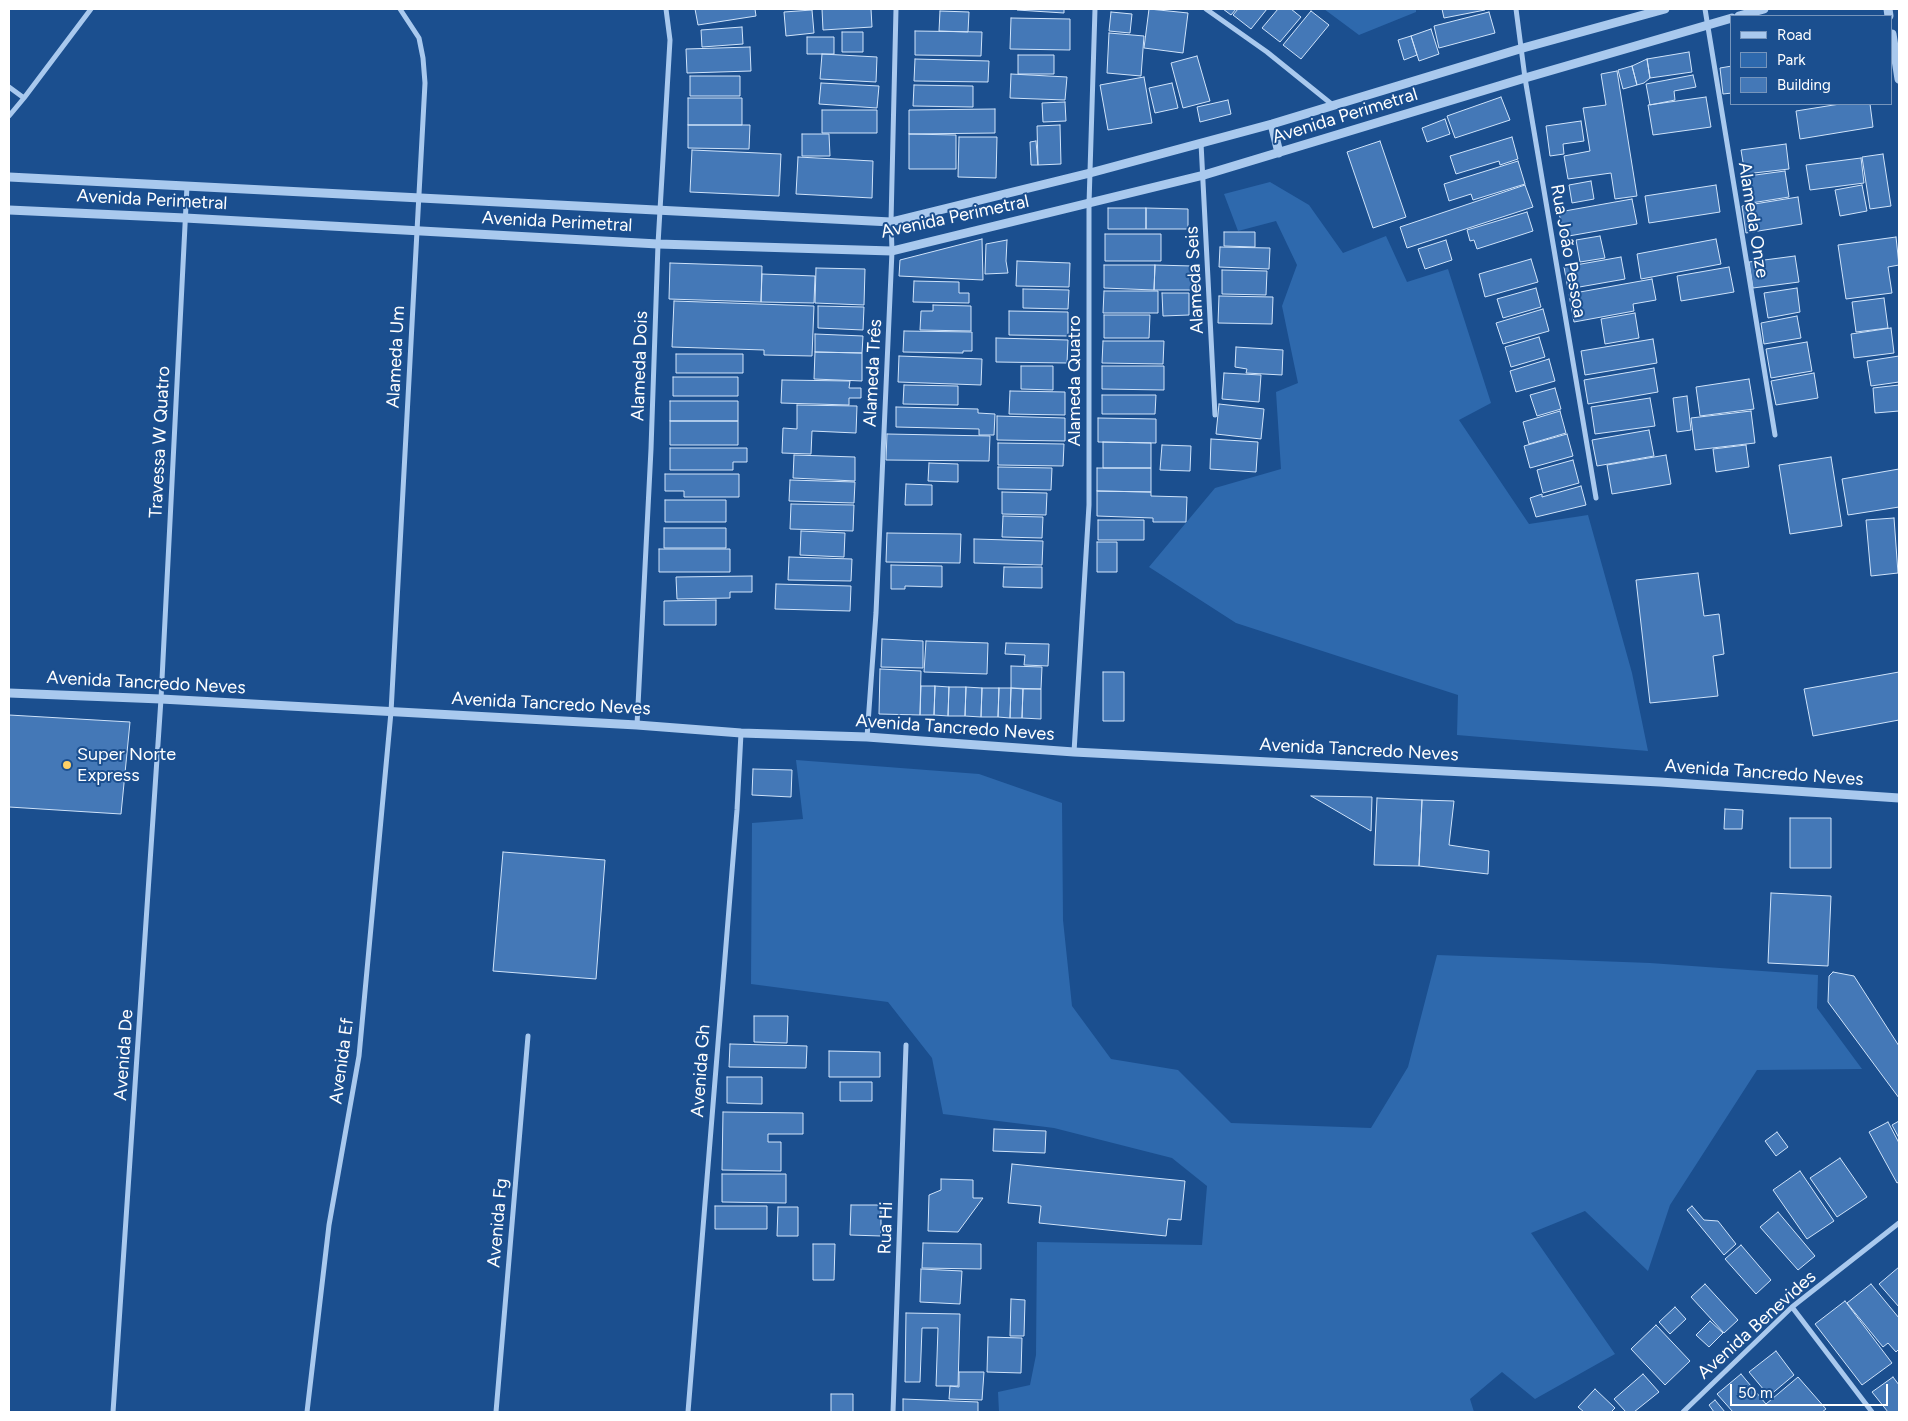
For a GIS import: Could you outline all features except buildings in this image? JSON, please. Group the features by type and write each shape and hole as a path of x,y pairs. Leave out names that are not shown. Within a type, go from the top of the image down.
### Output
{"street":[{"path":"9,116 91,9"},
{"name":"Alameda Um","path":"391,712 425,83 419,38 400,9"},
{"name":"Alameda Dois","path":"637,724 652,449 658,244 670,40 666,9"},
{"name":"Alameda Três","path":"868,737 876,614 892,251 896,9"},
{"name":"Alameda Quatro","path":"1074,752 1089,505 1089,204 1095,9"},
{"path":"1206,9 1281,62 1334,106"},
{"name":"Rua João Pessoa","path":"1516,9 1525,78 1596,498"},
{"name":"Avenida Perimetral","path":"9,177 891,222 1090,173 1272,124 1522,48 1665,9"},
{"name":"Alameda Onze","path":"1705,9 1775,435"},
{"path":"1743,15 1764,9"},
{"name":"Avenida Perimetral","path":"9,210 658,244 892,251 1204,175 1525,78 1730,19"},
{"path":"1893,41 1899,80"},
{"path":"9,87 24,98"},
{"path":"1272,124 1279,153"},
{"name":"Alameda Seis","path":"1201,143 1215,415"},
{"name":"Travessa W Quatro","path":"161,699 187,186"},
{"name":"Avenida Tancredo Neves","path":"9,693 161,699 637,724 741,732 868,737 1074,752 1660,782 1899,798"},
{"name":"Avenida De","path":"113,1412 161,699"},
{"name":"Avenida Ef","path":"307,1412 329,1224 359,1056 391,712"},
{"name":"Avenida Gh","path":"688,1412 737,810 741,732"},
{"name":"Avenida Fg","path":"496,1412 528,1036"},
{"name":"Rua Hi","path":"893,1412 906,1045"},
{"name":"Avenida Benevides","path":"1683,1412 1792,1307 1899,1223"},
{"path":"1792,1307 1872,1412"}],"green space":[{"path":"1324,9 1416,9 1416,12 1359,35"},
{"path":"1270,182 1309,205 1343,253 1386,236 1407,282 1448,269 1491,403 1459,420 1529,524 1588,515 1632,673 1648,751 1457,735 1458,695 1236,623 1149,567 1215,488 1281,469 1276,392 1298,383 1282,306 1297,265 1276,221 1238,231 1224,194"},
{"path":"796,760 979,774 1062,803 1063,920 1072,1006 1111,1059 1178,1070 1231,1123 1371,1128 1408,1067 1437,955 1650,963 1818,975 1817,1008 1862,1069 1757,1070 1670,1205 1648,1271 1585,1211 1531,1233 1615,1354 1535,1399 1502,1372 1470,1399 1474,1412 999,1412 998,1392 1030,1385 1036,1355 1037,1242 1202,1245 1207,1186 1172,1158 1054,1128 943,1114 932,1058 888,1002 751,984 752,823 803,819"}],"place":[{"name":"Super Norte Express","path":"67,765"}]}
